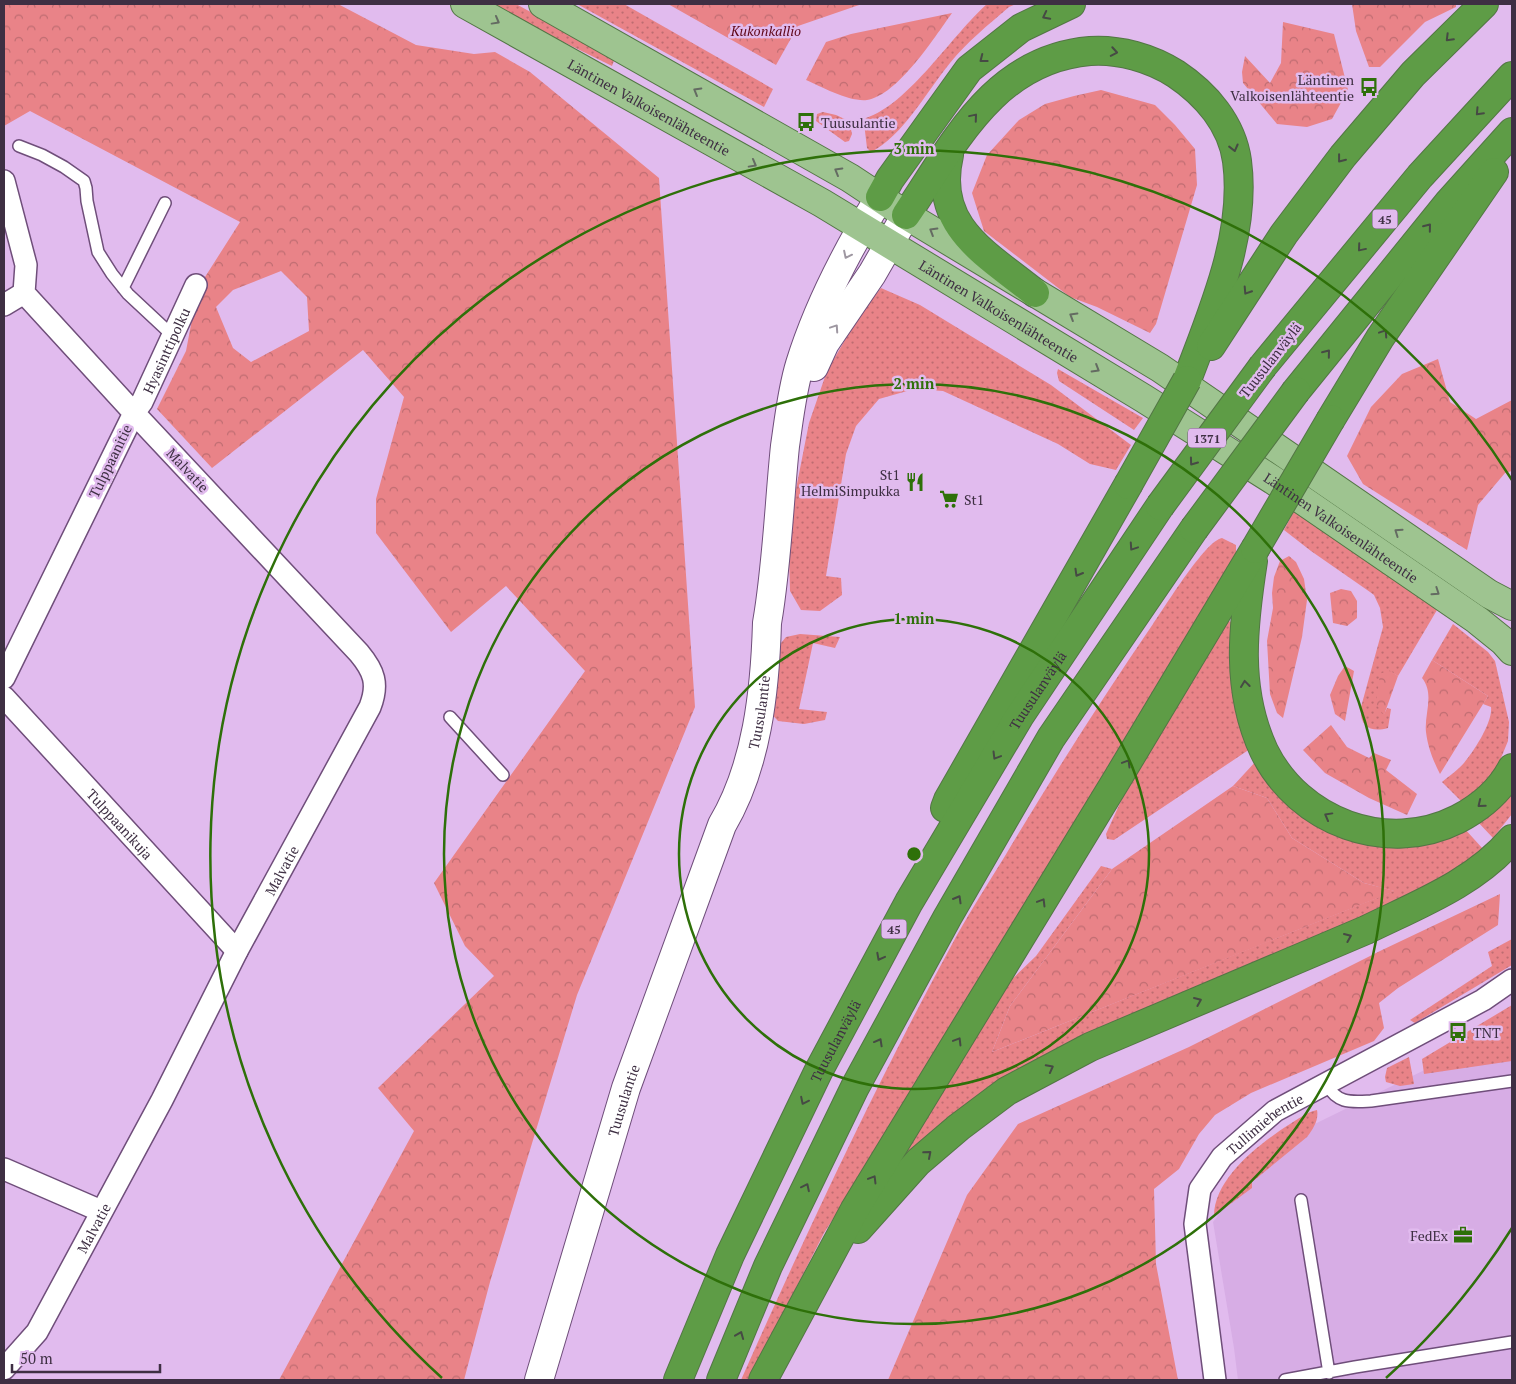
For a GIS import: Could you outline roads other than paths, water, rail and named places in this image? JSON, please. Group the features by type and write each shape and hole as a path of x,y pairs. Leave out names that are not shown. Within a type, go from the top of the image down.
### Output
{"highway":[{"path":"880,197 890,179 969,69 1021,28 1071,4"},
{"path":"909,902 948,800 1128,485 1210,336 1343,156 1413,74 1484,4"},
{"path":"906,215 972,118 1003,86 1034,66 1069,53 1104,50 1137,56 1167,69 1193,85 1214,108 1230,133 1237,160 1239,193 1236,224 1210,336"},
{"name":"Tuusulanväylä","path":"678,1380 730,1255 818,1072 909,902 1019,717 1160,506 1263,366 1420,176 1512,76"},
{"path":"721,1380 768,1266 855,1087 947,918 1051,738 1194,529 1296,392 1449,202 1512,132"},
{"path":"763,1380 855,1209 1119,776 1380,338 1512,144"},
{"path":"950,151 945,171 945,188 956,222 969,239 1035,293"},
{"path":"1255,549 1244,624 1242,655 1246,690 1257,734 1265,752 1274,768 1295,792 1315,809 1343,824 1367,831 1401,835 1424,831 1449,823 1473,811 1490,797 1505,780 1512,768"},
{"path":"806,1298 850,1237 918,1162 958,1127 1007,1091 1090,1047 1408,910 1450,888 1485,865 1512,839"}],"main road":[{"name":"Läntinen Valkoisenlähteentie","path":"466,4 862,226 1143,398 1273,480 1477,620 1503,641 1512,651"},
{"name":"Läntinen Valkoisenlähteentie","path":"543,4 850,178 906,215 1160,368 1489,594 1512,606"},
{"name":"Tuusulantie","path":"539,1380 626,1088 722,825 730,774 754,658 767,623 789,417 799,365 814,324 862,226 880,197"},
{"name":"Tuusulantie","path":"789,417 825,343 872,274 906,215"}],"street":[{"path":"4,181 26,265 24,293 4,306"},
{"name":"Hyasinttipolku","path":"134,413 142,402 196,286"},
{"name":"Tulppaanitie","path":"4,678 134,413 24,293"},
{"name":"Malvatie","path":"4,1369 37,1332 84,1247 101,1211 162,1100 237,951 370,707 375,694 374,678 368,665 358,653 134,413"},
{"name":"Tulppaanikuja","path":"4,697 237,951"},
{"name":"Tullimiehentie","path":"1215,1380 1194,1224 1200,1190 1222,1157 1275,1111 1483,1000 1512,980"},
{"path":"4,1169 101,1211"}],"lane":[{"path":"19,146 49,159 84,181 98,252 123,288 173,336"},
{"path":"123,288 164,203"},
{"path":"450,717 503,775"},
{"path":"1326,1084 1337,1097 1354,1102 1512,1081"},
{"path":"1301,1200 1328,1373"},
{"path":"1285,1380 1512,1342"}],"place":[{"name":"Läntinen Valkoisenlähteentie","path":"1369,87"},
{"name":"Tuusulantie","path":"806,122"},
{"name":"St1 HelmiSimpukka","path":"915,482"},
{"name":"St1","path":"949,499"},
{"name":"TNT","path":"1458,1032"},
{"name":"FedEx","path":"1463,1235"}],"park label":[{"name":"Kukonkallio","path":"766,30"}]}
